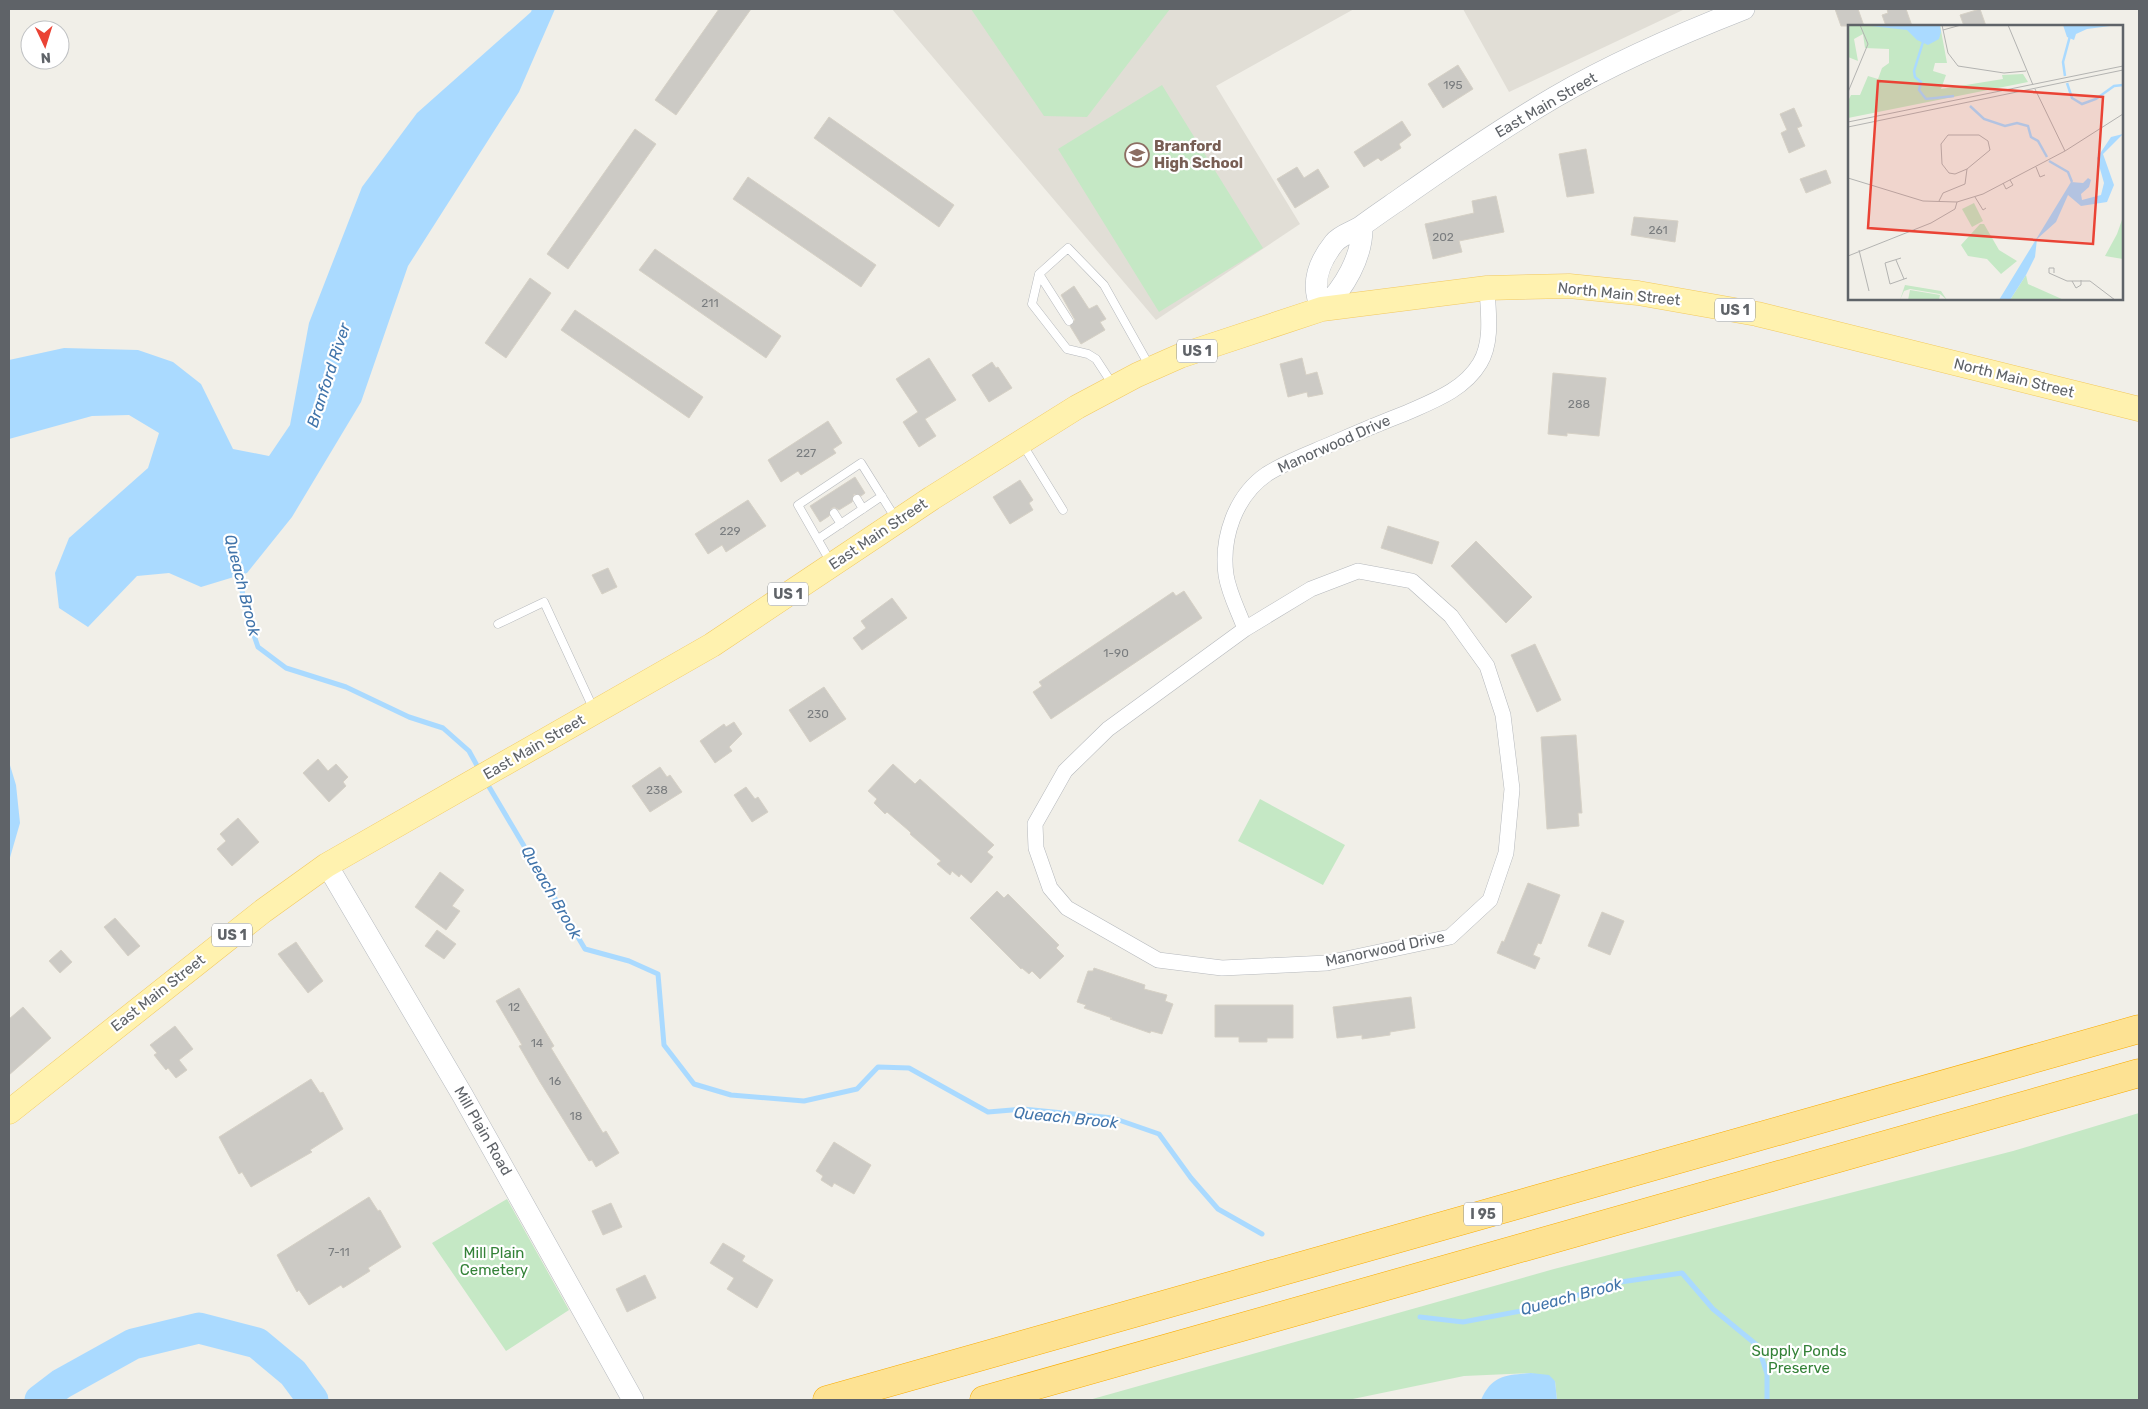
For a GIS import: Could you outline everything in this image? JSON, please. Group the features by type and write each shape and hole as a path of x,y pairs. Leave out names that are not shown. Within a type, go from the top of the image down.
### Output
{"highway":[{"name":"I 95","path":"827,1400 2139,1029"},
{"path":"984,1400 2139,1073"}],"main road":[{"name":"North Main Street","path":"1077,408 1114,387 1180,356 1322,309 1487,288 1569,286 1638,293 1757,314 2139,409"},
{"name":"East Main Street","path":"9,1112 262,911 327,865 712,645 897,521 1077,408"}],"street":[{"name":"East Main Street","path":"1322,309 1317,298 1316,278 1322,261 1335,242 1362,226 1459,157 1556,97 1674,38 1744,9"},
{"path":"1322,309 1341,289 1359,250 1362,226"},
{"name":"Manorwood Drive","path":"1245,629 1226,577 1226,544 1233,517 1252,488 1281,466 1429,403 1460,385 1481,362 1486,348 1488,330 1487,288"},
{"name":"Manorwood Drive","path":"1358,570 1412,581 1451,616 1487,666 1503,715 1512,788 1506,854 1490,900 1450,937 1327,963 1222,968 1158,960 1067,908 1050,888 1036,848 1035,824 1065,771 1108,729 1245,629 1311,589 1358,570"},
{"name":"Mill Plain Road","path":"327,865 463,1096 633,1400"}],"lane":[{"path":"1114,387 1096,359 1084,353 1067,350 1032,304 1039,274 1068,248 1104,285 1151,369"},
{"path":"1039,274 1069,321"},
{"path":"1083,343 1084,353"},
{"path":"1022,443 1063,510"},
{"path":"832,565 798,505 844,480 861,463 897,521"},
{"path":"818,539 882,496"},
{"path":"857,499 863,509"},
{"path":"834,513 841,524"},
{"path":"498,624 544,602 595,712"}],"shaded area":[{"name":"Branford High School","path":"892,9 1354,9 1216,86 1300,224 1156,320"},
{"path":"1463,9 1685,9 1509,92"}],"green space":[{"path":"971,9 1170,9 1087,117 1044,116"},
{"path":"1162,85 1263,248 1159,312 1058,149"},
{"path":"1260,799 1345,845 1323,885 1238,841"},
{"name":"Supply Ponds Preserve","path":"2139,1113 2139,1400 1557,1400 1555,1381 1531,1373 1464,1376 1348,1400 1089,1400 1554,1269 2013,1151"},
{"name":"Mill Plain Cemetery","path":"507,1199 569,1310 506,1351 432,1243"}],"water":[{"path":"532,9 555,9 519,92 408,266 361,402 292,517 247,573 201,587 169,573 137,576 88,627 59,608 55,573 69,538 148,468 159,433 129,415 92,416 9,439 9,360 64,348 138,350 173,362 201,384 233,449 269,456 290,425 309,323 362,187 417,113 531,12"},
{"path":"9,762 16,785 20,823 9,861"},
{"path":"1531,1373 1549,1375 1555,1381 1557,1400 1481,1400 1490,1386 1500,1378"}],"building":[{"path":"719,9 751,9 676,115 655,100"},
{"path":"1835,9 1858,9 1864,25 1841,26"},
{"path":"1887,9 1906,9 1912,25 1886,25 1882,15 1888,13"},
{"path":"1980,9 1986,25 1964,25 1960,15"},
{"path":"1458,65 1473,89 1443,108 1428,84"},
{"path":"1794,108 1802,126 1797,128 1805,146 1789,153 1781,133 1787,130 1780,114"},
{"path":"829,117 954,205 939,227 814,138"},
{"path":"1402,121 1411,135 1399,144 1401,148 1381,161 1378,158 1364,167 1354,152"},
{"path":"635,129 656,144 568,269 547,254"},
{"path":"1586,149 1594,193 1567,197 1559,154"},
{"path":"1297,167 1304,178 1318,169 1329,187 1295,208 1277,179"},
{"path":"1826,170 1831,183 1806,193 1800,179"},
{"path":"748,177 876,265 861,287 733,199"},
{"path":"1496,196 1504,232 1459,241 1462,252 1433,259 1425,224 1474,213 1472,201"},
{"path":"1634,217 1678,221 1675,242 1631,235"},
{"path":"655,249 781,336 766,358 639,270"},
{"path":"530,278 551,293 506,358 485,343"},
{"path":"1074,286 1089,309 1097,305 1106,319 1100,322 1105,330 1081,344 1070,326 1075,320 1061,295"},
{"path":"575,310 703,397 689,418 561,330"},
{"path":"929,358 956,400 925,419 936,436 919,447 903,422 918,412 896,379"},
{"path":"1302,358 1306,375 1317,372 1323,394 1308,397 1307,392 1288,397 1280,364"},
{"path":"992,362 996,368 998,367 1012,388 989,402 972,375"},
{"path":"1553,373 1606,378 1599,436 1567,433 1567,436 1548,434"},
{"path":"828,421 842,443 833,449 836,453 801,475 798,471 781,482 768,460"},
{"path":"855,477 865,493 861,496 854,494 852,502 839,510 834,507 831,509 829,516 820,522 810,506"},
{"path":"1020,480 1033,500 1029,503 1033,510 1010,524 993,497"},
{"path":"748,500 766,526 726,552 722,545 708,554 695,534"},
{"path":"1388,526 1439,542 1432,564 1381,548"},
{"path":"1476,541 1532,597 1506,623 1451,566"},
{"path":"608,568 617,587 602,594 592,575"},
{"path":"1184,591 1202,618 1051,719 1033,692 1042,686 1039,682 1173,592 1176,596"},
{"path":"892,598 907,618 862,650 853,638 866,628 861,621"},
{"path":"1535,644 1561,700 1537,712 1511,655"},
{"path":"824,687 846,719 810,742 789,710"},
{"path":"734,722 742,734 729,747 732,751 715,763 700,741 724,724 726,727"},
{"path":"1576,735 1582,813 1578,813 1579,826 1547,829 1541,737"},
{"path":"318,759 328,771 336,764 348,777 343,782 346,786 329,802 303,773"},
{"path":"893,764 915,784 920,779 994,845 987,852 993,857 971,883 961,874 959,877 952,871 950,875 937,864 941,861 910,834 908,830 887,812 885,814 874,803 877,799 868,791"},
{"path":"660,767 667,777 670,775 682,792 650,812 632,786"},
{"path":"746,787 755,799 758,797 768,812 752,822 734,795"},
{"path":"238,818 259,842 232,866 217,849 226,841 220,834"},
{"path":"440,872 464,890 452,906 460,911 446,930 415,907"},
{"path":"1528,883 1560,895 1541,944 1538,943 1533,955 1540,958 1535,969 1497,953 1502,941 1504,942"},
{"path":"997,891 1004,898 1008,894 1059,945 1056,948 1064,956 1040,979 1032,971 1029,974 1021,969 970,918"},
{"path":"1602,912 1624,921 1610,955 1588,946"},
{"path":"115,918 140,946 128,956 104,927"},
{"path":"437,930 456,944 444,959 425,946"},
{"path":"296,942 323,981 308,993 278,954"},
{"path":"61,950 72,962 60,973 49,961"},
{"path":"1094,968 1145,985 1144,989 1167,995 1165,1001 1173,1004 1162,1034 1151,1031 1150,1033 1110,1019 1112,1018 1084,1008 1086,1005 1077,1002 1088,971 1093,971"},
{"path":"519,988 554,1046 551,1048 603,1133 606,1131 619,1153 596,1167 592,1160 589,1161 540,1082 519,1046 522,1045 496,1001"},
{"path":"1411,997 1415,1028 1390,1032 1390,1035 1362,1039 1362,1035 1337,1038 1333,1007"},
{"path":"1215,1005 1293,1005 1293,1038 1267,1038 1267,1042 1239,1042 1239,1037 1215,1037"},
{"path":"23,1007 51,1038 9,1075 9,1019"},
{"path":"175,1026 193,1049 179,1060 187,1070 176,1078 168,1068 166,1070 154,1055 157,1053 150,1045"},
{"path":"311,1079 320,1093 323,1092 343,1129 310,1150 312,1152 251,1187 242,1172 239,1174 219,1137"},
{"path":"834,1142 871,1165 854,1194 834,1183 832,1187 821,1180 823,1176 816,1171"},
{"path":"369,1197 378,1211 380,1210 401,1247 368,1268 370,1271 343,1288 341,1285 309,1305 299,1290 297,1292 277,1255"},
{"path":"611,1203 622,1227 603,1235 592,1211"},
{"path":"723,1243 745,1256 742,1261 773,1280 757,1308 727,1289 734,1278 710,1263"},
{"path":"645,1275 656,1298 627,1312 616,1289"}],"waterway":[{"name":"Queach Brook","path":"237,569 249,621 258,647 286,668 346,687 409,717 443,728 469,751 480,771"},
{"name":"Queach Brook","path":"485,780 585,949 629,961 658,974 664,1045 694,1084 731,1095 804,1101 857,1089 878,1067 909,1068 988,1112 1023,1109 1113,1118 1159,1134 1191,1178 1218,1209 1262,1234"},
{"name":"Queach Brook","path":"1420,1317 1463,1322 1552,1305 1607,1284 1682,1273 1713,1309 1758,1346 1767,1374 1767,1400"},
{"name":"Branford River","path":"40,1400 61,1384 133,1344 199,1328 257,1343 293,1373 313,1400"}],"place":[{"name":"Branford High School","path":"1137,155"}]}
